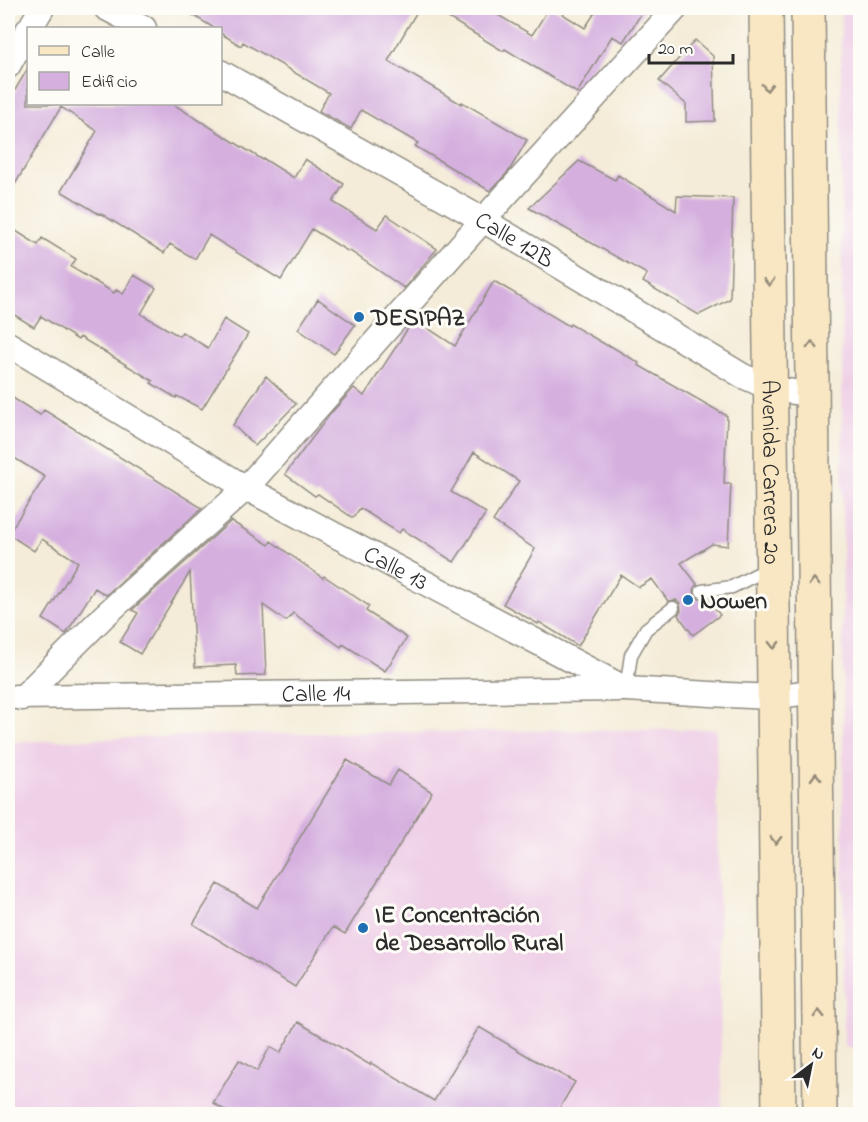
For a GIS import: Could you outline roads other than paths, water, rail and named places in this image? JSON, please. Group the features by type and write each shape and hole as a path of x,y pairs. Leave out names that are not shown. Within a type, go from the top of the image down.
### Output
{"main road":[{"name":"Avenida Carrera 20","path":"766,8 779,1114"},
{"name":"Avenida Carrera 20","path":"808,8 820,1114"}],"street":[{"path":"30,27 42,8"},
{"path":"106,8 142,27"},
{"path":"15,697 246,488 483,220 676,8"},
{"path":"8,66 27,33"},
{"name":"Calle 12B","path":"222,73 483,220 743,376 770,388 812,395"},
{"name":"Calle 13","path":"8,344 246,488 626,689 774,697 815,691"},
{"name":"Calle 14","path":"15,697 626,689"}],"lane":[{"path":"702,591 732,587 773,566"},
{"path":"626,689 631,655 646,629 673,608"}],"place":[{"name":"DESIPAZ","path":"359,317"},
{"name":"Nowen","path":"688,600"},
{"name":"IE Concentración de Desarrollo Rural","path":"363,928"}]}
